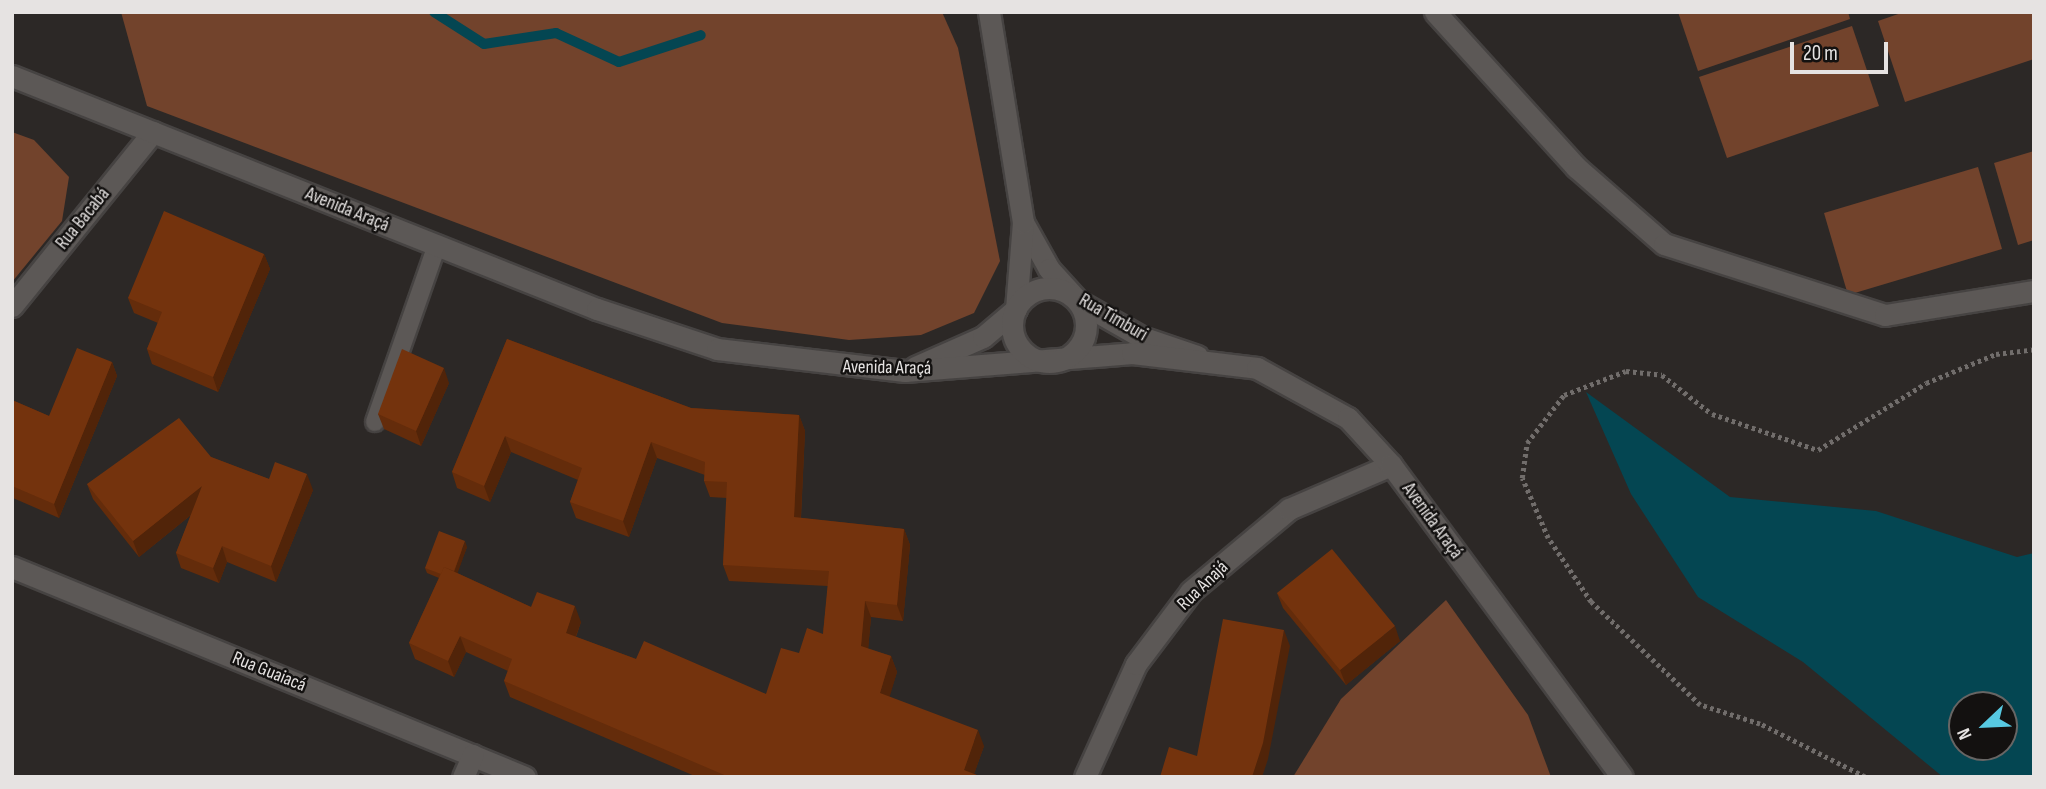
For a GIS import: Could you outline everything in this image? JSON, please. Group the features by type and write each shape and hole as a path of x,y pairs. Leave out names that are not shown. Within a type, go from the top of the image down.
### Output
{"street":[{"name":"Rua Timburi","path":"989,12 1023,222 1016,309"},
{"path":"1435,12 1576,167 1664,244 1885,315 2034,291"},
{"name":"Avenida Araçá","path":"12,76 437,245 717,349 905,371 1051,362 1132,353 1198,356 1257,368 1305,391 1348,418 1391,465 1622,777"},
{"name":"Rua Bacabá","path":"12,306 153,132"},
{"name":"Rua Timburi","path":"1023,222 1049,268 1078,301 1141,337 1198,356"},
{"path":"905,371 983,337 1016,309 1044,288 1078,301 1086,321 1080,345 1051,362 1020,346 1016,309"},
{"name":"Rua Anajá","path":"1085,777 1136,664 1191,591 1289,509 1391,465"},
{"name":"Rua Guaiacá","path":"12,567 525,777"},
{"path":"463,777 473,755"}],"lane":[{"path":"374,422 437,245"}],"path":[{"path":"1865,777 1760,724 1700,705 1591,602 1548,538 1522,478 1527,443 1564,395 1626,371 1662,375 1712,414 1818,450 1926,383 1996,354 2034,349"}],"shaded area":[{"path":"121,12 942,12 958,48 1000,261 974,313 921,335 849,340 722,323 147,106"},
{"path":"1678,12 1848,12 1850,19 1698,71"},
{"path":"1904,12 2034,12 2034,59 1905,102 1878,21"},
{"path":"1852,26 1879,106 1727,158 1699,77"},
{"path":"12,132 34,140 69,177 62,221 12,282"},
{"path":"2034,151 2034,240 2018,245 1994,163"},
{"path":"1978,167 2002,249 1848,295 1824,213"},
{"path":"1446,600 1528,715 1551,777 1293,777 1341,699"}],"water":[{"path":"1586,392 1730,497 1876,511 2017,557 2034,553 2034,777 1943,777 1803,662 1698,597 1631,494"}],"building":[{"path":"164,211 264,254 213,377 147,349 162,312 128,298"},
{"path":"507,339 691,408 799,415 794,517 904,529 897,605 865,601 861,646 891,656 880,693 978,730 964,770 982,777 729,777 504,681 512,659 460,636 448,661 409,643 444,567 531,607 537,592 575,606 566,633 636,659 644,641 766,694 781,648 799,653 807,628 823,634 829,571 723,565 727,482 704,481 705,462 651,442 623,521 570,502 582,468 505,436 484,486 452,472"},
{"path":"77,348 112,362 54,504 12,486 12,400 49,416"},
{"path":"402,349 444,368 416,431 378,414"},
{"path":"179,418 211,457 269,479 275,462 307,474 271,566 222,546 213,568 176,553 202,486 133,541 87,484"},
{"path":"439,531 465,541 454,571 444,567 441,574 425,568"},
{"path":"1332,549 1395,626 1340,670 1277,593"},
{"path":"1223,619 1284,630 1263,743 1252,777 1160,777 1169,747 1197,756"}],"waterway":[{"path":"434,12 484,44 556,33 619,62 701,35"}]}
